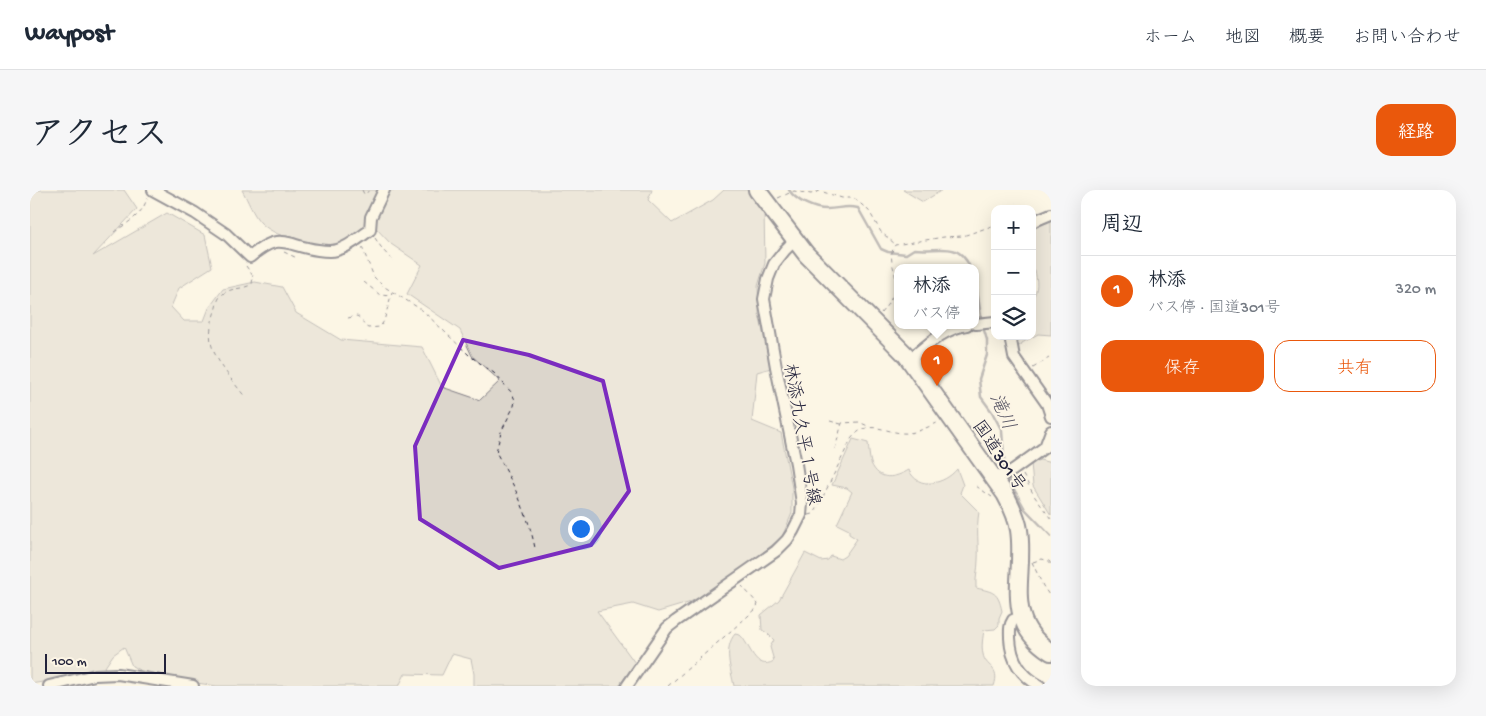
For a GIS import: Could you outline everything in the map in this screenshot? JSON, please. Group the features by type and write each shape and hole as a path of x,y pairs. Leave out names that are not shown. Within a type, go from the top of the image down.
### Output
{"highway":[{"name":"国道301号","path":"757,190 795,240 826,276 909,360 950,417 1007,473 1006,497 1017,521 1020,542 1026,561 1018,597 1021,617 1035,640 1051,652"}],"street":[{"path":"151,192 195,213 226,234 250,257 260,248 277,241 285,241 308,249 330,251 344,247 370,230 372,217 384,190"},
{"path":"1036,220 1051,214"},
{"name":"林添九久平１号線","path":"627,686 667,628 763,561 781,546 793,531 801,515 799,485 764,298 768,279 774,264 795,240"},
{"path":"909,360 941,335 952,329"},
{"path":"1011,340 1014,357 1047,404 1051,416"},
{"path":"1007,473 1045,448 1051,431"},
{"path":"1021,617 1013,620 1010,628 1013,658 1022,673 1040,686"},
{"path":"49,686 95,674 118,674 192,686"}],"path":[{"path":"362,190 366,194 369,190"},
{"path":"769,207 780,196 794,192 811,194 820,190 842,198 854,198 869,211 881,232 895,245"},
{"path":"114,232 136,216 145,205 151,192"},
{"path":"895,245 944,237 963,236 991,226"},
{"path":"370,230 393,261"},
{"path":"358,238 374,277 383,286 422,310 470,356 494,373 512,393 515,400 514,406 501,432 496,452 517,490 535,548"},
{"path":"894,270 891,256 895,245"},
{"path":"246,398 222,365 212,345 210,336 212,321 220,296 225,292 252,284 253,276 246,264 250,257"},
{"path":"364,282 380,295 392,296"},
{"path":"348,318 357,316 362,324 368,328 380,327 384,321 392,292"},
{"path":"873,322 894,293"},
{"path":"1026,376 1035,366 1049,358"},
{"path":"830,421 842,424 859,422 870,427 911,433 950,417"},
{"path":"835,449 842,424"},
{"path":"801,515 813,514 817,509 851,439 860,430 870,427"},
{"path":"1007,473 1035,497 1051,518"},
{"path":"1051,564 1049,561 1042,559 1026,561 1051,598"},
{"path":"668,686 756,609 758,604 740,584 738,578"}],"highlighted area":[{"path":"463,340 529,355 603,381 629,491 591,545 499,568 420,519 415,446"}],"shaded area":[{"path":"30,190 124,190 137,209 93,256 167,213 205,235 212,267 179,288 171,307 184,321 204,321 209,308 223,289 255,282 282,287 296,313 341,340 422,347 442,387 480,400 500,381 472,356 460,330 407,294 422,265 391,244 375,227 366,226 348,242 333,246 311,245 277,234 258,220 242,190 652,190 648,200 672,223 713,200 724,190 747,190 764,212 765,263 758,286 759,314 771,368 757,372 752,421 781,433 792,488 792,513 782,537 720,587 688,603 658,612 633,604 597,611 635,663 619,686 474,686 471,659 452,654 442,675 405,674 399,686 217,686 150,676 132,666 124,647 113,655 101,673 30,684"},
{"path":"903,190 942,190 923,202"},
{"path":"1051,216 1051,335 1036,335 1036,224"},
{"path":"1014,340 1027,340 1021,345 1017,347"},
{"path":"853,439 868,443 871,463 874,469 883,476 898,475 909,470 913,477 919,481 932,483 946,478 957,469 963,485 960,493 979,512 976,588 997,596 1002,611 999,625 995,629 984,630 982,642 984,659 996,675 994,686 734,686 729,646 735,634 740,635 744,639 754,656 762,663 774,661 770,647 774,640 762,630 761,615 779,600 805,553 821,561 828,560 831,556 840,559 845,556 857,539 849,534 849,530 837,524 852,492 847,488 832,485"},
{"path":"1040,460 1051,463 1051,515 1033,486 1031,463 1032,461"}],"waterway":[{"name":"滝川","path":"789,190 801,201 817,208 858,208 881,249 888,252 906,254 914,249 953,250 960,253 968,264"},
{"name":"滝川","path":"979,303 982,322"},
{"name":"滝川","path":"983,327 987,340 987,355 979,379 981,397 1002,431 1005,470"},
{"name":"滝川","path":"1006,475 1025,509 1051,536"}],"place":[{"name":"林添","path":"937,386"}]}
